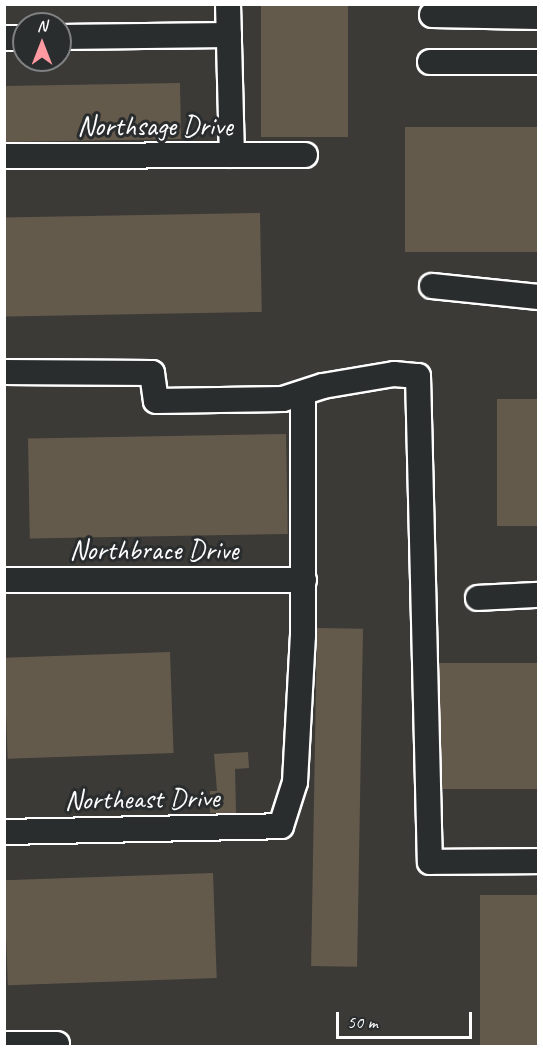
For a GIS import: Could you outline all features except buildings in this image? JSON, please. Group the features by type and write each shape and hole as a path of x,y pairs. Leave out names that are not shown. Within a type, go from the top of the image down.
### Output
{"street":[{"path":"228,4 232,155"},
{"path":"432,15 538,17"},
{"path":"72,37 229,35"},
{"path":"429,62 538,62"},
{"name":"Northsage Drive","path":"4,156 305,155"},
{"path":"432,286 538,297"},
{"path":"4,372 152,373 156,401 283,399 394,374 418,376 430,862 538,861"},
{"path":"303,393 304,580"},
{"name":"Northbrace Drive","path":"4,580 304,580"},
{"name":"Northeast Drive","path":"4,831 281,826 295,782 304,580"},
{"path":"478,598 538,595"},
{"path":"4,1044 57,1044"}],"shaded area":[{"path":"5,5 538,5 538,1046 5,1046"}]}
